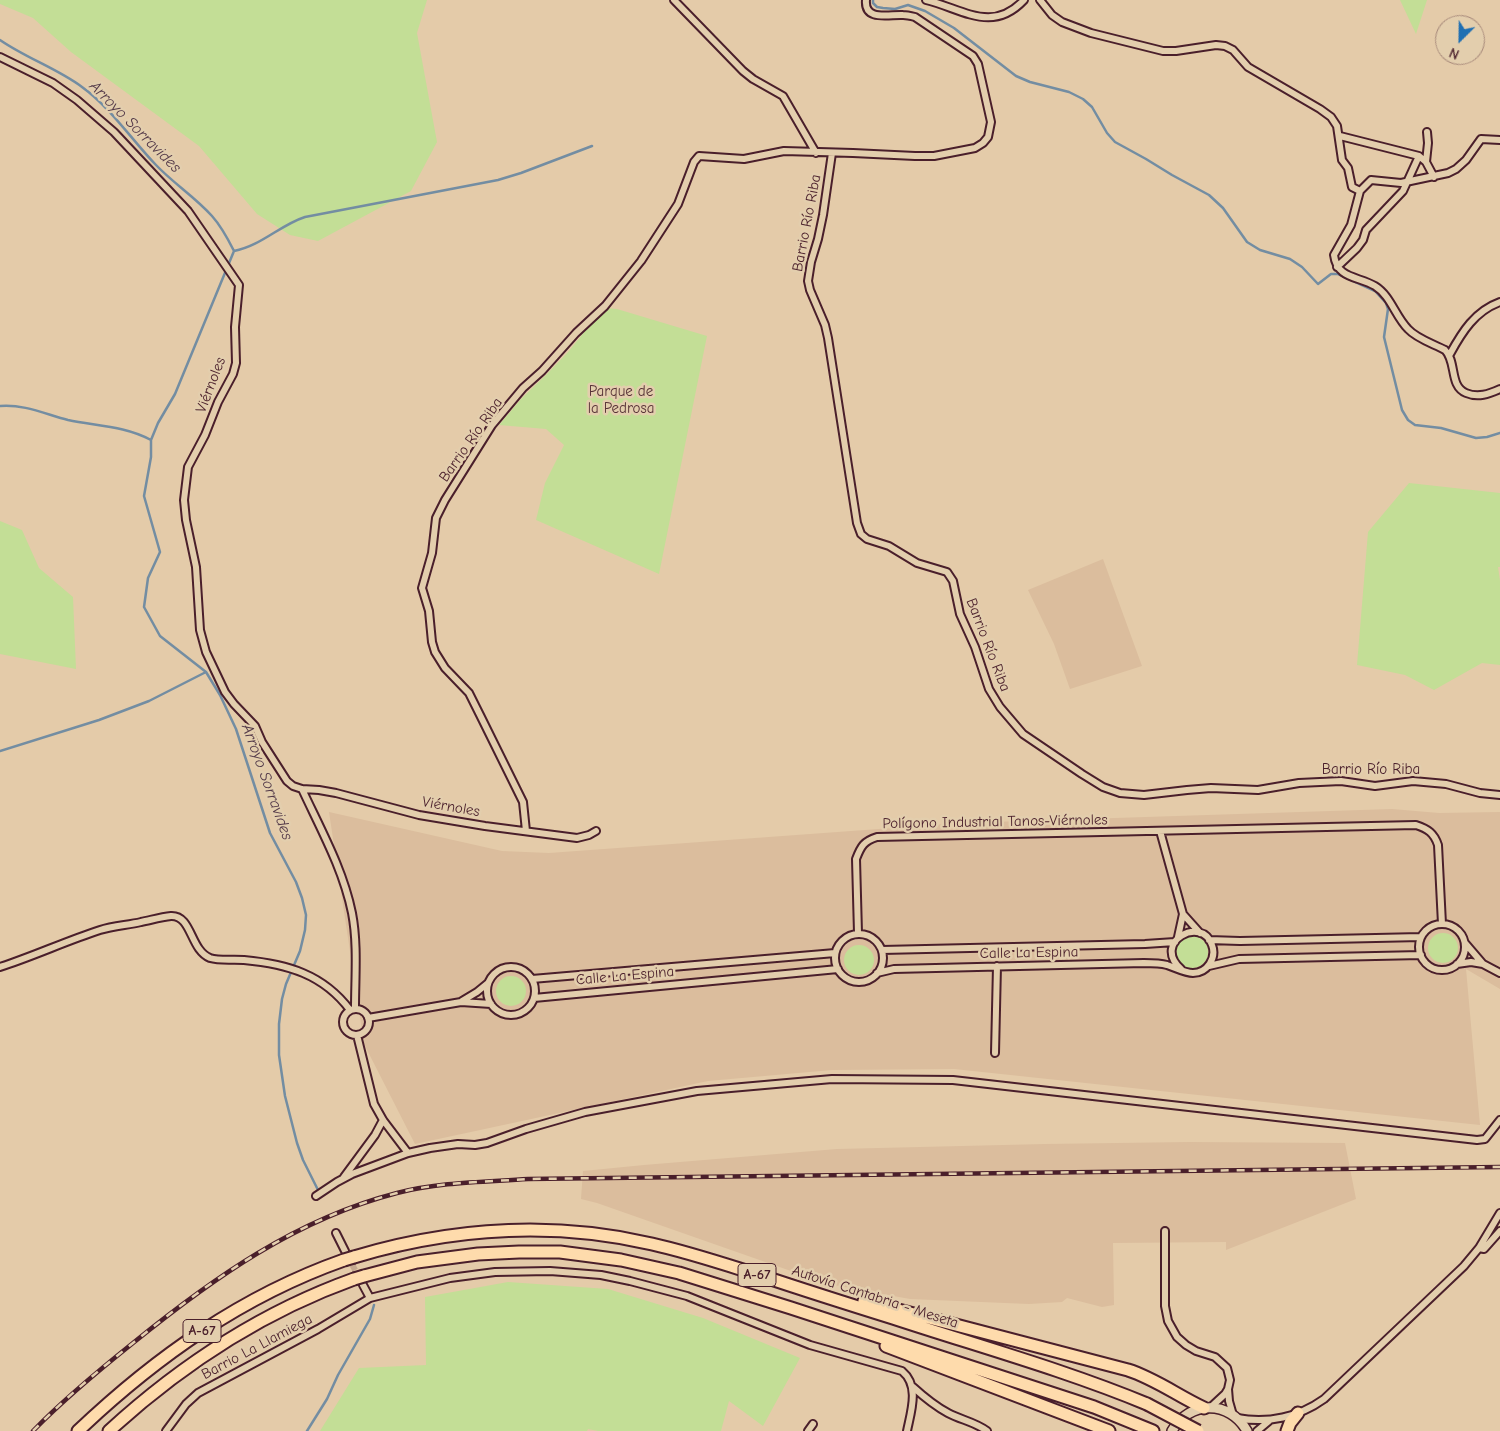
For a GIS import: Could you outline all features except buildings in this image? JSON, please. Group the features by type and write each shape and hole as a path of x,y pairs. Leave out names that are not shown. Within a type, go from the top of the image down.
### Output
{"highway":[{"name":"Autovía Cantabria - Meseta","path":"78,1431 141,1374 219,1320 286,1283 348,1256 427,1238 505,1230 549,1230 588,1233 653,1244 717,1262 1048,1368 1147,1404 1198,1431"},
{"path":"653,1244 670,1244 876,1305 1128,1370 1153,1380 1179,1396 1208,1408"},
{"name":"A-67","path":"109,1431 172,1378 246,1328 300,1300 408,1264 457,1256 499,1252 560,1252 614,1259 661,1268 1078,1401 1153,1431"},
{"path":"758,1298 808,1319 1109,1431"},
{"path":"1287,1431 1290,1423 1298,1413"}],"street":[{"name":"Barrio Río Riba","path":"674,0 743,71 783,96 816,153"},
{"name":"Barrio Río Riba","path":"526,831 523,802 480,715 469,693 445,668 435,652 432,642 429,611 422,588 432,553 436,518 445,500 492,425 523,388 542,371 576,332 605,306 641,261 678,204 694,162 699,156 744,159 784,151 934,156 975,148 988,137 991,130 989,111 978,64 973,56 915,17 904,15 876,16 868,11 865,3 866,0"},
{"path":"926,0 968,14 995,17 1012,12 1024,0"},
{"path":"1040,0 1052,15 1062,22 1091,34 1163,51 1216,45 1225,46 1233,50 1248,67 1331,117 1337,126 1340,136 1342,160 1348,168 1352,187 1360,191"},
{"name":"Viérnoles","path":"0,57 53,83 77,100 114,132 188,211 239,285 235,327 236,363 233,374 218,402 206,435 188,467 184,500 186,520 196,567 200,630 213,668 225,692 255,726 262,742 287,781 293,786 302,789 336,793 426,816 485,826 557,837 577,838 596,832"},
{"path":"1426,162 1427,132"},
{"path":"1340,136 1419,156 1426,162 1434,176"},
{"path":"1500,140 1481,139 1476,143 1466,160 1448,173 1401,183 1371,180 1360,191 1351,225 1334,255 1337,267 1344,273 1375,286 1388,300 1408,330 1450,354 1456,382 1460,391 1469,395 1484,396 1500,389"},
{"name":"Barrio Río Riba","path":"832,152 823,215 808,281 825,325 829,344 857,523 861,534 867,539 889,546 917,562 947,572 953,581 960,614 975,647 989,689 1014,725 1023,734 1103,787 1120,793 1144,796 1195,789 1258,790 1299,782 1341,781 1375,786 1413,781 1446,784 1500,796"},
{"path":"1337,267 1357,248 1363,240 1366,230 1398,197 1408,181 1419,156"},
{"path":"1450,354 1478,314 1489,306 1500,302"},
{"name":"Viérnoles","path":"302,789 344,882 352,914 355,944 352,1009"},
{"name":"Polígono Industrial Tanos-Viérnoles","path":"858,933 856,859 866,841 877,837 1416,825 1426,828 1435,835 1438,845 1442,924"},
{"path":"1160,831 1183,914 1212,944 1214,955 1209,966"},
{"path":"1181,969 1176,965 1172,954 1172,947 1177,939 1183,914"},
{"path":"0,966 102,930 177,916 184,920 195,945 205,956 288,968 308,974 322,983 352,1009 363,1011 368,1018 366,1030 357,1035 348,1033 343,1025 344,1016 352,1009"},
{"path":"1465,943 1465,951 1462,958 1450,968 1429,966 1419,949 1421,937 1430,927 1448,924 1459,931 1465,943 1483,964"},
{"name":"Calle La Espina","path":"882,950 1145,944 1177,939 1188,932 1200,933"},
{"path":"838,969 835,953 838,946 843,939 858,933 873,938 882,950 883,961 877,973"},
{"path":"1209,940 1421,937"},
{"name":"Calle La Espina","path":"532,979 835,953"},
{"name":"Calle La Espina","path":"534,998 838,969 846,978 858,982 866,981 877,973 894,969 1144,963 1165,965 1198,973 1209,966 1239,959 1421,955"},
{"path":"1457,964 1471,962 1483,964 1500,973"},
{"path":"995,1053 997,966"},
{"path":"461,1002 478,992 498,970 513,967 521,969 532,979 535,991 534,998 526,1010 511,1015 497,1010 491,1004 487,990 489,982"},
{"path":"368,1018 461,1002 491,1004"},
{"path":"357,1035 374,1104 383,1120 408,1153"},
{"path":"316,1196 343,1179 408,1153 458,1144 475,1145 487,1143 526,1129 586,1112 697,1090 832,1079 953,1080 1472,1140 1485,1139 1500,1120"},
{"path":"343,1179 376,1135 383,1120"},
{"path":"1172,1431 1182,1418 1192,1411 1208,1408 1223,1410 1235,1416 1262,1421 1298,1413 1310,1408 1330,1393 1456,1276 1480,1248 1500,1213"},
{"path":"1165,1231 1165,1306 1168,1320 1173,1331 1186,1345 1196,1351 1215,1357 1223,1363 1230,1376 1228,1389 1225,1394 1208,1408"},
{"path":"1480,1248 1484,1249 1500,1231"},
{"path":"336,1234 348,1256"},
{"name":"Barrio La Llamiega","path":"166,1431 186,1404 198,1393 318,1329 370,1298 450,1278 495,1272 550,1271 602,1275 630,1280 687,1296 810,1345 902,1371 908,1376 913,1387 927,1400 949,1413 978,1424 987,1431"},
{"path":"360,1280 370,1298"},
{"path":"907,1431 913,1387"},
{"path":"1228,1389 1235,1416 1247,1431"},
{"path":"1257,1431 1272,1420"},
{"path":"808,1431 813,1424"}],"shaded area":[{"path":"1103,559 1142,666 1070,689 1054,644 1028,590"},
{"path":"1392,809 1439,813 1500,812 1500,989 1466,969 1480,1125 954,1069 832,1070 708,1081 415,1144 364,1044 329,812 502,851 549,853 961,823"},
{"path":"1189,1142 1345,1143 1356,1199 1226,1250 1226,1242 1113,1243 1114,1305 1102,1307 1067,1298 1062,1302 1029,1304 910,1299 828,1284 581,1199 583,1171 644,1165 837,1149"}],"green space":[{"path":"0,0 427,0 417,33 437,142 411,191 318,241 290,235 257,214 199,146 71,52 33,18 0,4"},
{"path":"1400,0 1427,0 1416,34"},
{"name":"Parque de la Pedrosa","path":"606,308 617,309 707,336 659,574 536,520 545,483 564,445 546,429 499,425 521,399 569,351"},
{"path":"1409,483 1500,493 1500,567 1498,567 1500,581 1500,665 1482,663 1434,690 1405,675 1357,665 1368,532"},
{"path":"0,521 22,530 39,568 73,597 76,669 0,654"},
{"path":"1443,933 1454,937 1458,948 1454,959 1443,963 1432,959 1428,948 1432,937"},
{"path":"1192,936 1203,941 1208,952 1203,963 1192,968 1181,963 1176,952 1181,941"},
{"path":"859,945 870,949 874,960 870,971 859,975 848,971 844,960 848,949"},
{"path":"511,976 522,980 526,991 522,1002 511,1006 500,1002 496,991 500,980"},
{"path":"508,1282 608,1289 703,1318 800,1358 763,1426 729,1401 721,1431 598,1431 588,1429 587,1431 320,1431 359,1368 426,1365 425,1297"}],"waterway":[{"path":"873,0 877,7 895,9 908,5 925,11 954,28 1016,76 1030,82 1069,92 1083,99 1092,107 1107,133 1115,142 1209,195 1223,208 1247,242 1260,250 1290,259 1302,267 1318,284 1331,274 1338,274 1375,291 1386,303 1388,309 1384,337 1402,410 1408,420 1415,425 1441,428 1476,438 1500,433"},
{"name":"Arroyo Sorravides","path":"0,40 63,75 82,87 102,104 156,165 212,216 234,251"},
{"path":"234,251 253,245 305,217 498,180 592,146"},
{"name":"Arroyo Sorravides","path":"234,251 175,394 158,423 151,440 151,457 144,496 160,552 148,578 144,607 160,636 206,672 220,695 236,729 270,833 296,882 302,898 306,915 305,930 300,951 286,984 282,999 279,1024 279,1055 285,1096 297,1143 318,1190"},
{"path":"0,406 18,406 68,420 121,429 151,440"},
{"path":"0,751 99,720 149,701 206,672"},
{"name":"Arroyo Sorravides","path":"307,1431 327,1399 338,1375 370,1319 374,1305"}],"tunnel":[{"path":"348,1257 360,1279"}],"railway":[{"path":"33,1431 120,1354 193,1296 225,1274 290,1235 324,1218 360,1204 413,1189 462,1183 528,1179 1500,1167"}]}
